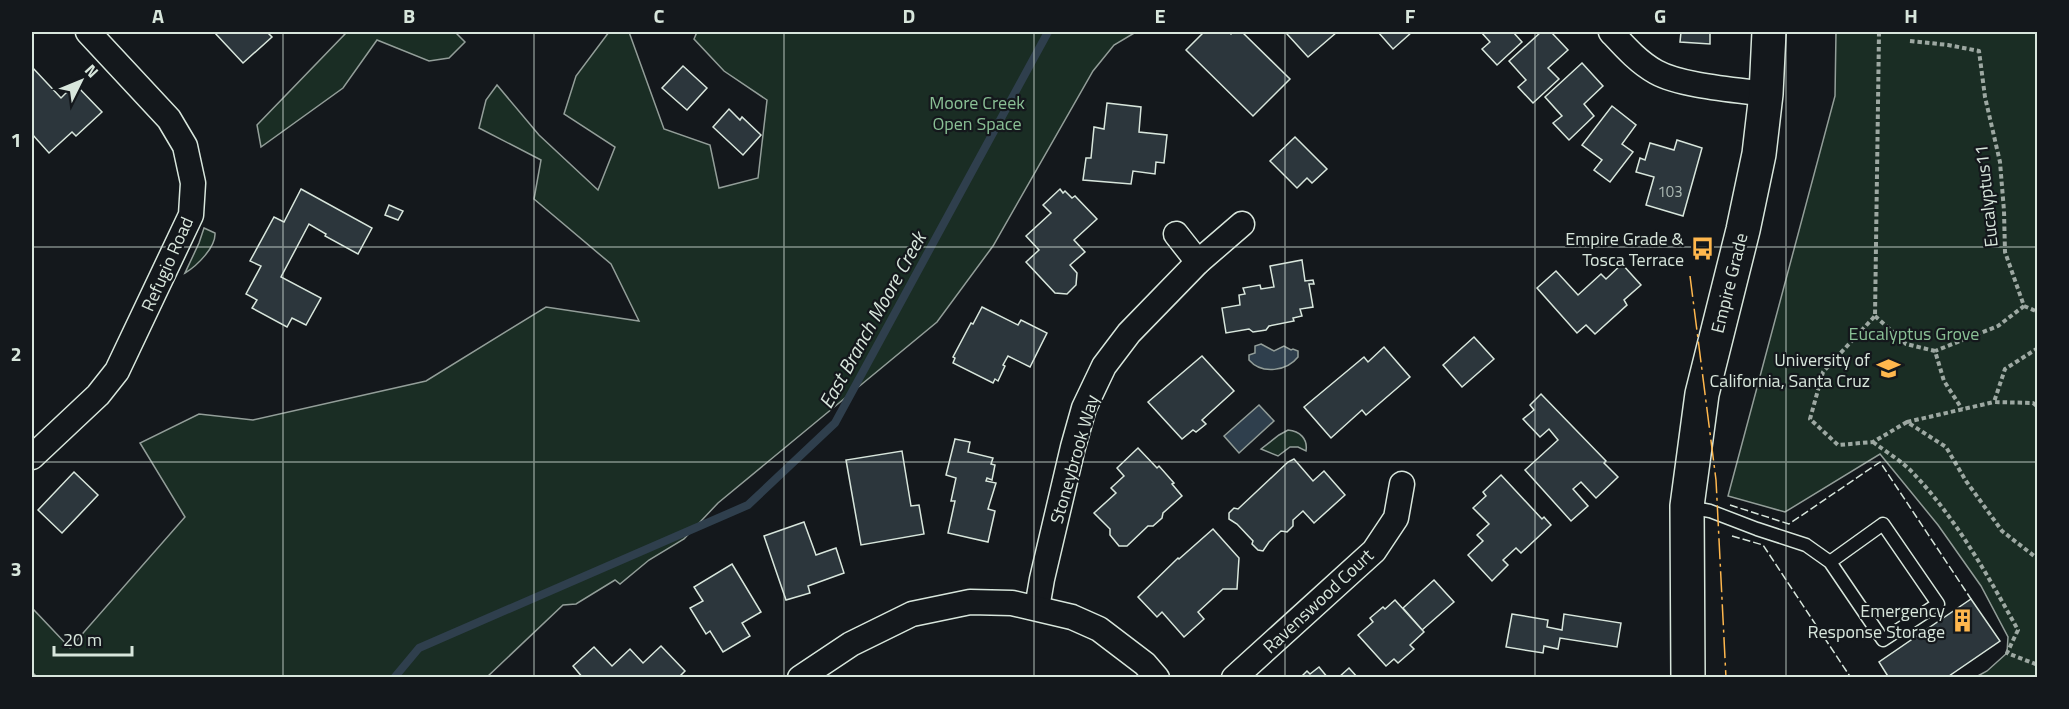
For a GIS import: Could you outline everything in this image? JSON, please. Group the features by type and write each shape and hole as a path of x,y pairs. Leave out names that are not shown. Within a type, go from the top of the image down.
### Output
{"main road":[{"name":"Empire Grade","path":"1688,678 1687,506 1702,394 1743,230 1759,154 1766,94 1769,32"}],"street":[{"name":"Refugio Road","path":"32,457 98,395 117,371 190,215 193,183 185,146 169,119 88,32"},
{"path":"1611,32 1634,56 1656,72 1676,80 1766,94"},
{"name":"Stoneybrook Way","path":"1037,608 1084,408 1104,366 1129,333 1198,262 1242,224"},
{"path":"1176,234 1198,262"},
{"name":"Ravenswood Court","path":"1234,678 1374,551 1396,518 1402,484"},
{"path":"800,678 850,644 912,614 970,602 1012,603 1072,617 1099,629 1145,664 1157,678"}],"lane":[{"path":"1687,506 1710,511 1806,544 1830,562 1883,640 1938,604 1883,524 1830,562"}],"path":[{"path":"1879,32 1875,316 1823,372 1810,419 1838,445 1873,442 1907,422 1994,402 2033,404 2037,407"},
{"name":"Eucalyptus11","path":"1910,41 1979,51 1984,97 2000,162 2005,252 2024,306"},
{"path":"1875,316 1906,344 1935,351 1998,326 2024,306 2037,312"},
{"path":"1994,402 2005,369 2037,348"},
{"path":"1935,351 1944,381 1962,409"},
{"path":"1907,422 1946,447 1966,482 2002,531 2037,559"},
{"path":"1873,442 1911,472 1944,510 1996,590 2018,630 2007,653 2037,664"}],"green space":[{"path":"340,32 455,32 465,42 449,58 429,61 377,40 343,88 261,147 257,125 345,34"},
{"name":"Moore Creek Open Space","path":"609,32 629,32 664,129 710,145 719,188 758,178 767,100 724,71 694,39 697,32 1136,32 1114,45 1093,71 993,246 937,322 718,503 684,539 649,560 620,584 615,580 576,604 563,605 487,677 38,678 32,672 32,608 70,648 185,517 140,443 199,414 253,420 426,381 546,307 639,321 611,264 534,199 541,160 479,128 486,100 497,85 539,135 598,190 615,147 564,114 576,76"},
{"name":"Eucalyptus Grove","path":"1836,32 2037,32 2037,677 1976,677 1987,671 2007,653 2008,637 1981,586 1938,525 1880,454 1785,512 1728,496 1835,96"},
{"path":"204,228 215,233 212,244 200,261 185,273 199,243"},
{"path":"1288,430 1302,436 1306,443 1306,451 1298,447 1290,447 1278,456 1261,449 1279,435"}],"water":[{"path":"1261,344 1274,351 1284,346 1293,349 1298,351 1298,357 1281,368 1261,368 1249,360 1249,355 1255,353 1255,346"},
{"path":"1259,405 1274,421 1239,453 1224,436"}],"building":[{"path":"214,32 267,32 272,37 243,63"},
{"path":"1204,32 1229,32 1231,34 1242,32 1290,79 1253,116 1186,50"},
{"path":"1289,32 1337,32 1308,57 1287,34"},
{"path":"1378,32 1412,32 1393,49"},
{"path":"1481,32 1513,32 1522,42 1497,65 1482,49 1490,42"},
{"path":"1541,32 1551,32 1568,50 1548,68 1559,79 1533,103 1518,87 1526,80 1509,61"},
{"path":"1681,32 1710,32 1710,44 1680,42"},
{"path":"1582,63 1603,86 1584,104 1594,116 1569,140 1553,123 1562,116 1545,97"},
{"path":"683,66 707,88 687,110 662,88"},
{"path":"32,67 61,98 75,84 102,112 76,136 72,132 49,153 32,134"},
{"path":"1107,103 1141,107 1139,132 1167,135 1164,163 1156,162 1155,174 1133,171 1131,184 1083,180 1086,158 1091,158 1094,127 1104,129"},
{"path":"1612,106 1636,125 1622,144 1633,152 1610,182 1594,170 1602,160 1582,145"},
{"path":"729,109 740,120 742,117 761,135 743,155 713,127"},
{"path":"1295,137 1327,169 1312,183 1307,178 1297,188 1270,161"},
{"path":"1677,140 1702,148 1683,216 1646,205 1654,177 1636,172 1640,158 1645,160 1650,143 1674,150"},
{"path":"301,189 372,228 358,254 325,236 326,234 309,224 281,277 321,298 306,325 292,318 287,327 252,308 257,300 246,294 261,266 250,261 274,217 284,222"},
{"path":"1060,189 1072,198 1075,196 1097,219 1074,240 1085,252 1070,265 1077,273 1076,285 1067,294 1055,293 1026,262 1039,250 1026,236 1051,213 1043,205"},
{"path":"389,205 403,211 398,220 385,215"},
{"path":"1302,260 1305,281 1313,280 1314,284 1309,284 1313,307 1300,309 1302,316 1293,318 1294,321 1269,326 1266,330 1253,332 1249,329 1226,333 1222,308 1240,305 1239,295 1245,294 1243,288 1260,285 1261,289 1274,287 1270,266"},
{"path":"1622,264 1641,285 1624,300 1627,305 1595,334 1586,325 1577,333 1537,288 1556,271 1578,295 1601,274 1606,279"},
{"path":"982,307 1018,325 1021,320 1047,333 1030,367 1008,356 998,381 995,379 993,383 953,363 955,358 953,357"},
{"path":"1474,337 1494,359 1462,387 1443,365"},
{"path":"1384,347 1410,377 1366,415 1362,410 1331,438 1304,407 1364,357 1368,362"},
{"path":"1202,356 1234,391 1202,420 1206,424 1196,432 1193,430 1182,439 1148,402"},
{"path":"1541,394 1606,461 1604,463 1618,477 1596,498 1581,482 1573,489 1588,506 1571,521 1525,470 1558,440 1549,429 1540,437 1523,419 1534,410 1530,405"},
{"path":"955,439 970,442 968,452 993,458 991,464 995,465 992,480 987,478 986,481 996,483 988,509 995,511 988,542 948,533 955,501 951,501 956,478 946,475"},
{"path":"1138,448 1157,468 1159,466 1182,496 1163,513 1162,518 1153,526 1148,526 1127,546 1119,546 1110,535 1110,529 1094,513 1116,493 1111,488 1124,476 1117,468"},
{"path":"902,451 911,506 919,505 924,534 861,545 846,460"},
{"path":"1294,459 1313,481 1324,471 1345,495 1314,523 1303,511 1293,520 1293,526 1287,532 1281,531 1263,551 1258,550 1252,544 1253,541 1229,519 1229,513 1234,508 1238,509"},
{"path":"74,472 98,495 62,533 38,510"},
{"path":"1501,475 1542,519 1544,517 1551,525 1521,553 1516,548 1503,560 1508,565 1492,581 1468,555 1483,541 1477,535 1489,524 1473,508 1486,496 1483,492"},
{"path":"804,522 816,555 836,548 844,573 808,586 810,593 786,600 764,536"},
{"path":"1213,529 1239,558 1237,589 1223,589 1198,612 1204,619 1184,637 1162,612 1157,617 1138,597 1178,558"},
{"path":"732,564 761,612 742,623 750,636 723,652 710,631 706,634 690,608 703,601 694,587"},
{"path":"1434,580 1454,602 1422,630 1403,608"},
{"name":"Emergency Response Storage","path":"1971,599 2000,641 1946,678 1889,678 1879,662"},
{"path":"1395,600 1424,632 1410,645 1414,649 1398,663 1394,659 1386,666 1358,635 1373,622 1370,618"},
{"path":"1512,614 1548,620 1547,627 1562,630 1564,614 1621,623 1617,647 1560,638 1558,649 1544,646 1543,653 1506,647"},
{"path":"661,646 685,671 678,678 583,678 573,666 594,647 612,666 630,649 643,663"},
{"path":"1319,667 1328,678 1300,678 1307,671 1310,674"},
{"path":"1349,668 1358,678 1338,678"}],"waterway":[{"name":"East Branch Moore Creek","path":"394,678 419,648 748,505 835,423 1048,32"}],"fence":[{"path":"1730,505 1789,524 1880,462 1971,599"},
{"path":"1732,536 1763,545 1851,678"}],"power":[{"path":"1690,276 1716,480 1726,678"}],"place":[{"name":"Empire Grade & Tosca Terrace","path":"1702,248"},
{"name":"University of California, Santa Cruz","path":"1888,369"},
{"name":"Emergency Response Storage","path":"1963,620"}]}
